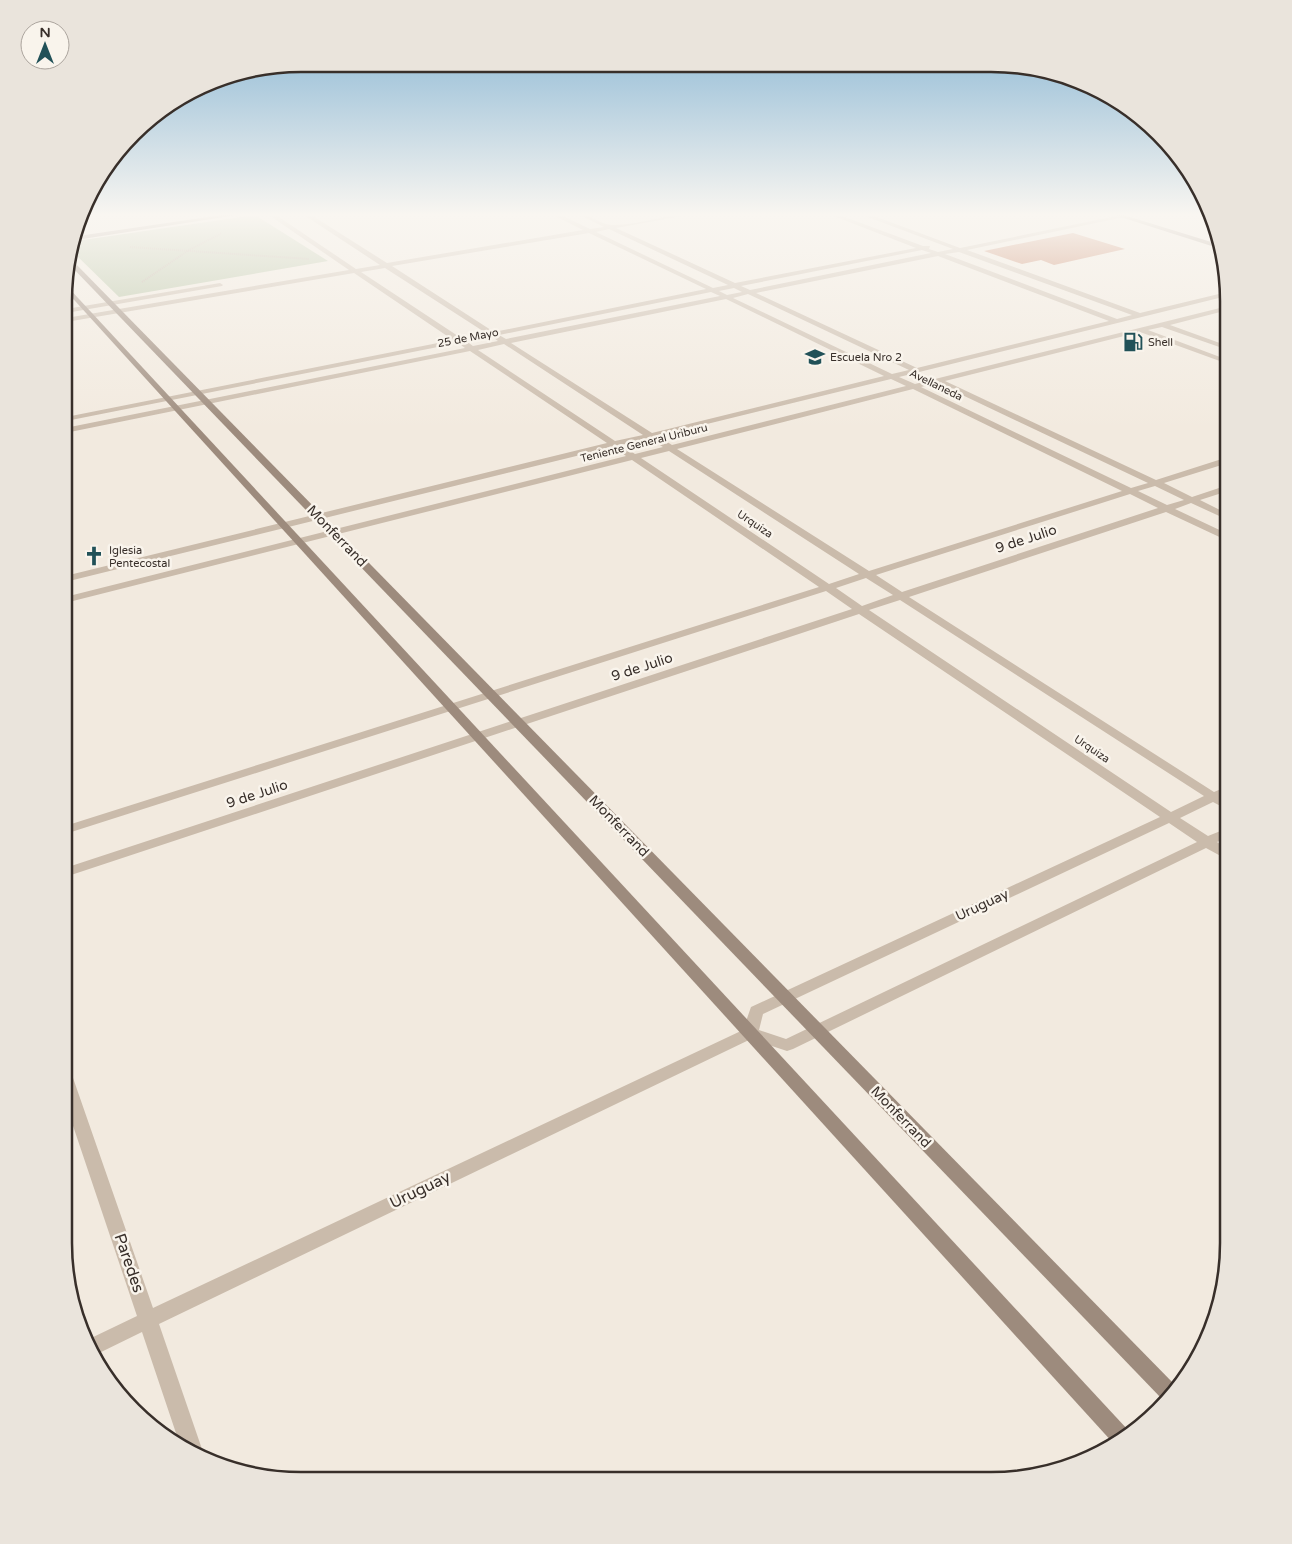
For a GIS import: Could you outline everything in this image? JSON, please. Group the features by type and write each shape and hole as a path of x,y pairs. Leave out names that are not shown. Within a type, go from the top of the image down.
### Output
{"street":[{"name":"Monferrand","path":"94,285 1166,1389"},
{"path":"72,318 88,312 223,285"},
{"path":"72,311 88,312 261,285"},
{"name":"Urquiza","path":"376,285 1220,850"},
{"name":"Urquiza","path":"417,285 1220,801"},
{"name":"Avellaneda","path":"702,285 1220,534"},
{"name":"25 de Mayo","path":"72,429 172,403 459,340 739,285"},
{"name":"25 de Mayo","path":"72,418 172,403 504,342 784,285"},
{"path":"1021,285 1220,359"},
{"path":"1056,285 1220,345"},
{"name":"Avellaneda","path":"734,286 1220,512"},
{"path":"73,294 1118,1433"},
{"name":"Teniente General Uriburu","path":"72,577 1220,296"},
{"name":"Teniente General Uriburu","path":"72,598 1220,310"},
{"name":"9 de Julio","path":"72,828 1220,463"},
{"name":"9 de Julio","path":"72,870 1220,491"},
{"name":"Uruguay","path":"97,1345 750,1033 756,1011 1220,794"},
{"path":"750,1033 787,1045 1220,836"},
{"name":"Paredes","path":"72,1098 191,1443"}],"green space":[{"path":"107,285 188,285 119,297"}],"place":[{"name":"Shell","path":"1133,342"},
{"name":"Escuela Nro 2","path":"815,357"},
{"name":"Iglesia Pentecostal","path":"94,556"}]}
